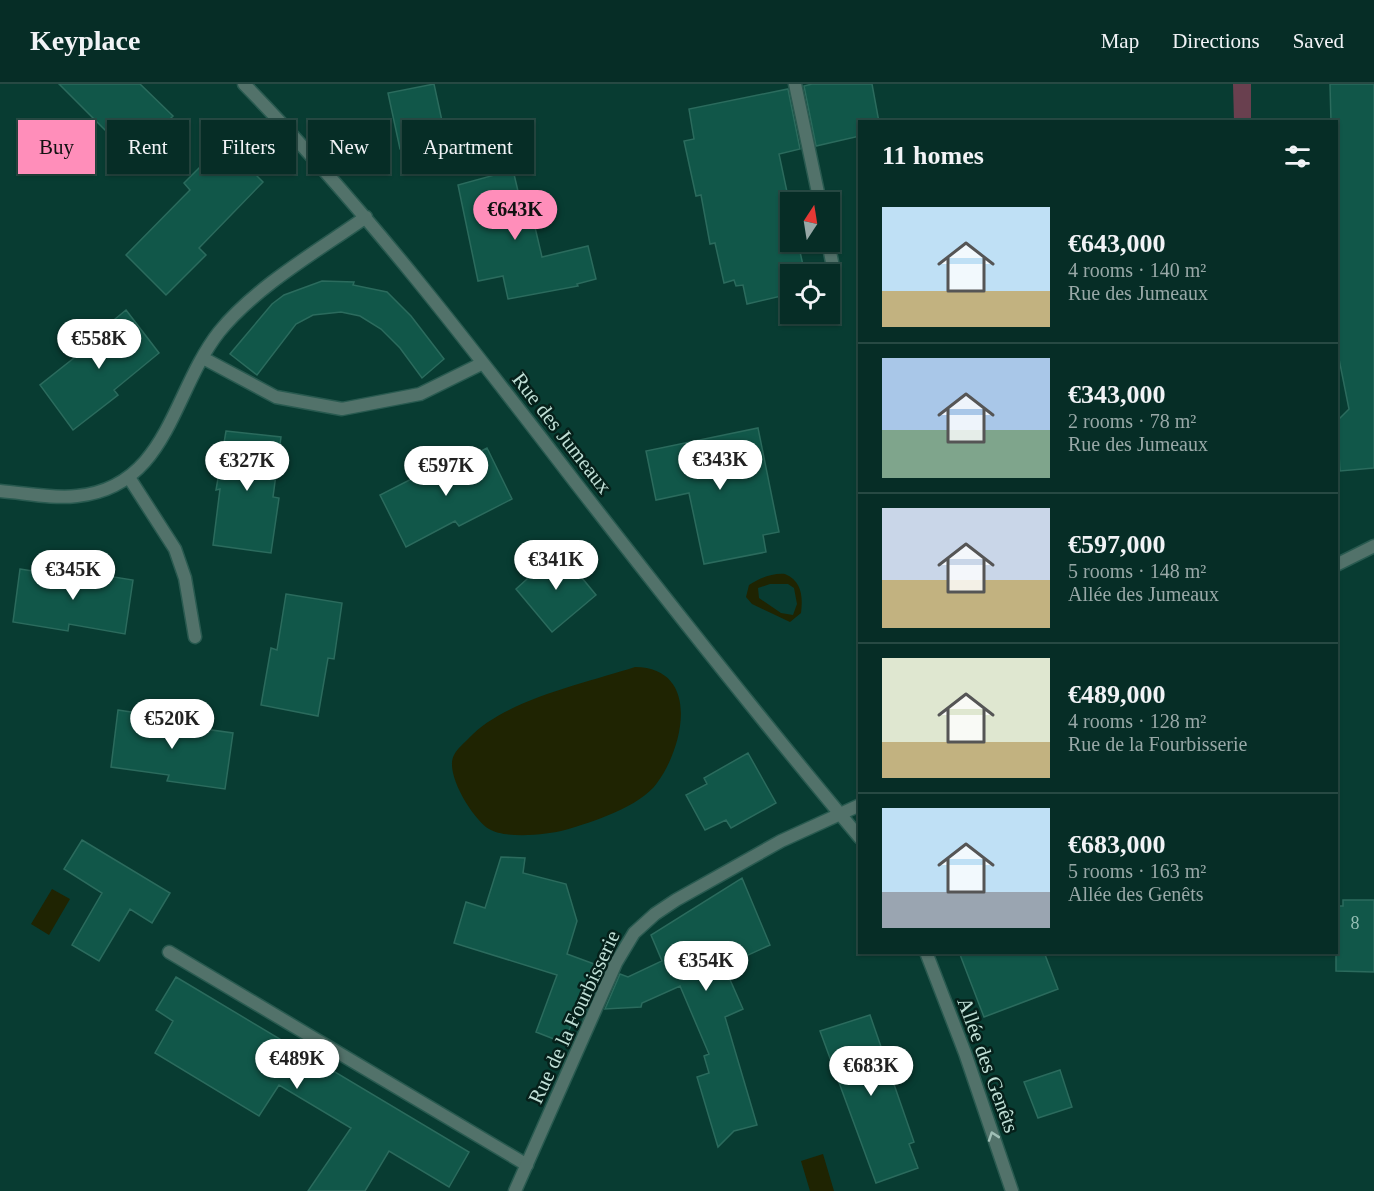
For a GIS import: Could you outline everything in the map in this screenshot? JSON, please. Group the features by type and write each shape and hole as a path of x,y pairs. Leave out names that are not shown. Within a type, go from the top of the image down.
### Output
{"street":[{"name":"Rue des Jumeaux","path":"244,84 300,141 366,217 483,363 661,593 840,815"},
{"path":"795,84 818,192"},
{"path":"0,491 74,497 98,494 130,479 160,442 203,358 220,332 254,298 366,217"},
{"path":"830,252 832,262"},
{"path":"203,358 276,397 342,409 420,394 483,363"},
{"path":"130,479 175,549 185,578 195,637"},
{"path":"1338,564 1374,546"},
{"name":"Rue de la Fourbisserie","path":"515,1191 616,963 634,933 655,914 676,900 781,841 858,806"},
{"path":"840,815 858,836"},
{"path":"169,952 527,1166"},
{"name":"Allée des Genêts","path":"927,954 965,1053 1012,1191"}],"shaded area":[{"path":"1233,84 1251,84 1251,120 1234,120"},
{"path":"775,574 785,574 798,585 802,601 801,613 790,622 752,604 746,597 749,585 757,580","holes":["770,584 788,584 794,588 797,604 793,615 781,613 759,598 758,588"]},
{"path":"635,667 656,671 670,680 678,695 681,712 679,731 667,768 649,792 615,812 557,832 537,835 505,834 482,824 468,806 456,784 453,773 454,755 461,746 484,725 524,703 570,686"},
{"path":"52,889 70,899 49,935 31,924"},
{"path":"823,1154 834,1191 810,1191 801,1161"}],"building":[{"path":"59,84 140,84 173,116 169,120 107,120 107,132"},
{"path":"434,84 442,120 402,120 402,149 400,149 388,93"},
{"path":"872,84 879,120 858,120 858,136 816,146 804,86"},
{"path":"1330,84 1374,84 1374,468 1340,471 1338,420 1349,409 1338,354 1338,120 1331,120"},
{"path":"788,89 800,149 779,154 787,192 780,192 780,252 800,252 803,264 780,264 780,296 747,304 743,285 736,286 734,280 724,283 715,243 710,244 701,195 696,196 684,141 694,139 689,109"},
{"path":"201,166 201,174 255,174 263,182 199,248 206,255 166,295 126,255 190,190 184,183"},
{"path":"498,174 514,174 522,208 530,206 542,257 588,246 596,279 577,284 578,286 508,299 503,276 478,281 458,185"},
{"path":"322,281 354,282 353,285 387,292 411,316 444,359 422,378 400,348 381,329 360,316 341,312 313,315 296,324 257,375 230,354 272,304 284,295"},
{"path":"126,310 159,353 114,390 118,395 73,430 40,385 84,350 81,347"},
{"path":"758,428 779,532 763,535 766,552 704,564 689,493 656,500 646,451"},
{"path":"226,431 281,437 273,497 279,498 271,553 213,545 220,489 216,490"},
{"path":"487,448 512,499 459,526 455,521 406,547 380,495 429,470 432,476"},
{"path":"559,550 596,595 552,632 516,589"},
{"path":"20,569 76,578 77,571 133,580 125,634 69,624 68,631 13,622"},
{"path":"286,594 342,603 334,659 328,658 318,716 261,705 271,648 277,650"},
{"path":"118,710 177,719 176,725 233,733 225,789 167,781 169,775 111,767"},
{"path":"748,753 776,803 731,828 726,820 705,830 686,795 707,784 704,778"},
{"path":"82,840 170,893 152,923 130,909 99,961 72,945 102,893 64,869"},
{"path":"501,857 525,858 523,873 566,884 577,921 567,954 605,968 586,1010 577,1010 564,1043 536,1032 557,975 454,943 466,902 485,908"},
{"path":"742,878 770,945 724,966 743,1009 725,1017 757,1125 734,1131 718,1147 697,1077 709,1073 704,1056 709,1054 680,986 642,1003 641,1007 605,1009 620,974 628,977 662,961 651,935"},
{"path":"1343,900 1374,900 1374,972 1336,971 1338,906 1343,906"},
{"path":"960,954 1045,954 1058,989 984,1017"},
{"path":"176,977 469,1152 449,1187 389,1151 365,1191 308,1191 351,1128 279,1085 259,1116 155,1053 173,1021 156,1010"},
{"path":"870,1015 914,1142 909,1144 918,1168 876,1183 820,1031"},
{"path":"1060,1070 1072,1107 1038,1118 1024,1082"}]}
